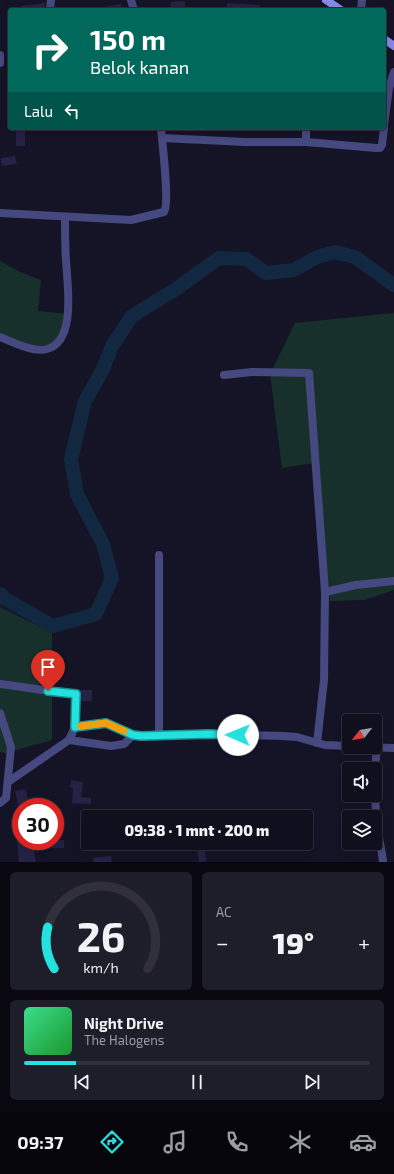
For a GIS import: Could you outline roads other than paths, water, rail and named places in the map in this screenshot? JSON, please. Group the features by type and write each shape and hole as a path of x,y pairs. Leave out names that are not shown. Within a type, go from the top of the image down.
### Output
{"street":[{"path":"326,0 335,8"},
{"path":"0,55 0,63"},
{"path":"386,111 389,88 394,72"},
{"path":"0,213 131,220 164,212 166,208 166,195 160,130"},
{"path":"306,130 306,142"},
{"path":"162,138 245,142 306,142 380,148 382,145 384,130"},
{"path":"0,337 13,343 43,350 52,347 62,336 68,318 65,217"},
{"path":"224,375 252,372 310,373 325,592 324,680 317,743"},
{"path":"159,555 159,736"},
{"path":"325,592 356,585 394,581"},
{"path":"0,684 32,687 48,691 76,694 75,727 69,740 8,782"},
{"path":"0,713 11,748 8,782 3,800"},
{"path":"75,727 106,723 133,735 141,736 209,734 282,736 297,737 317,743 342,745"},
{"path":"69,740 111,746 124,744 133,735"},
{"path":"382,748 394,748"},
{"path":"376,754 375,787 377,827 382,848 383,862"}],"waterway":[{"path":"0,594 5,599 53,626 96,614 112,578 103,544 77,494 71,459 85,401 103,369 112,346 132,316 176,289 219,258 246,259 266,273 294,270 317,257 335,252 355,257 394,285"}]}
